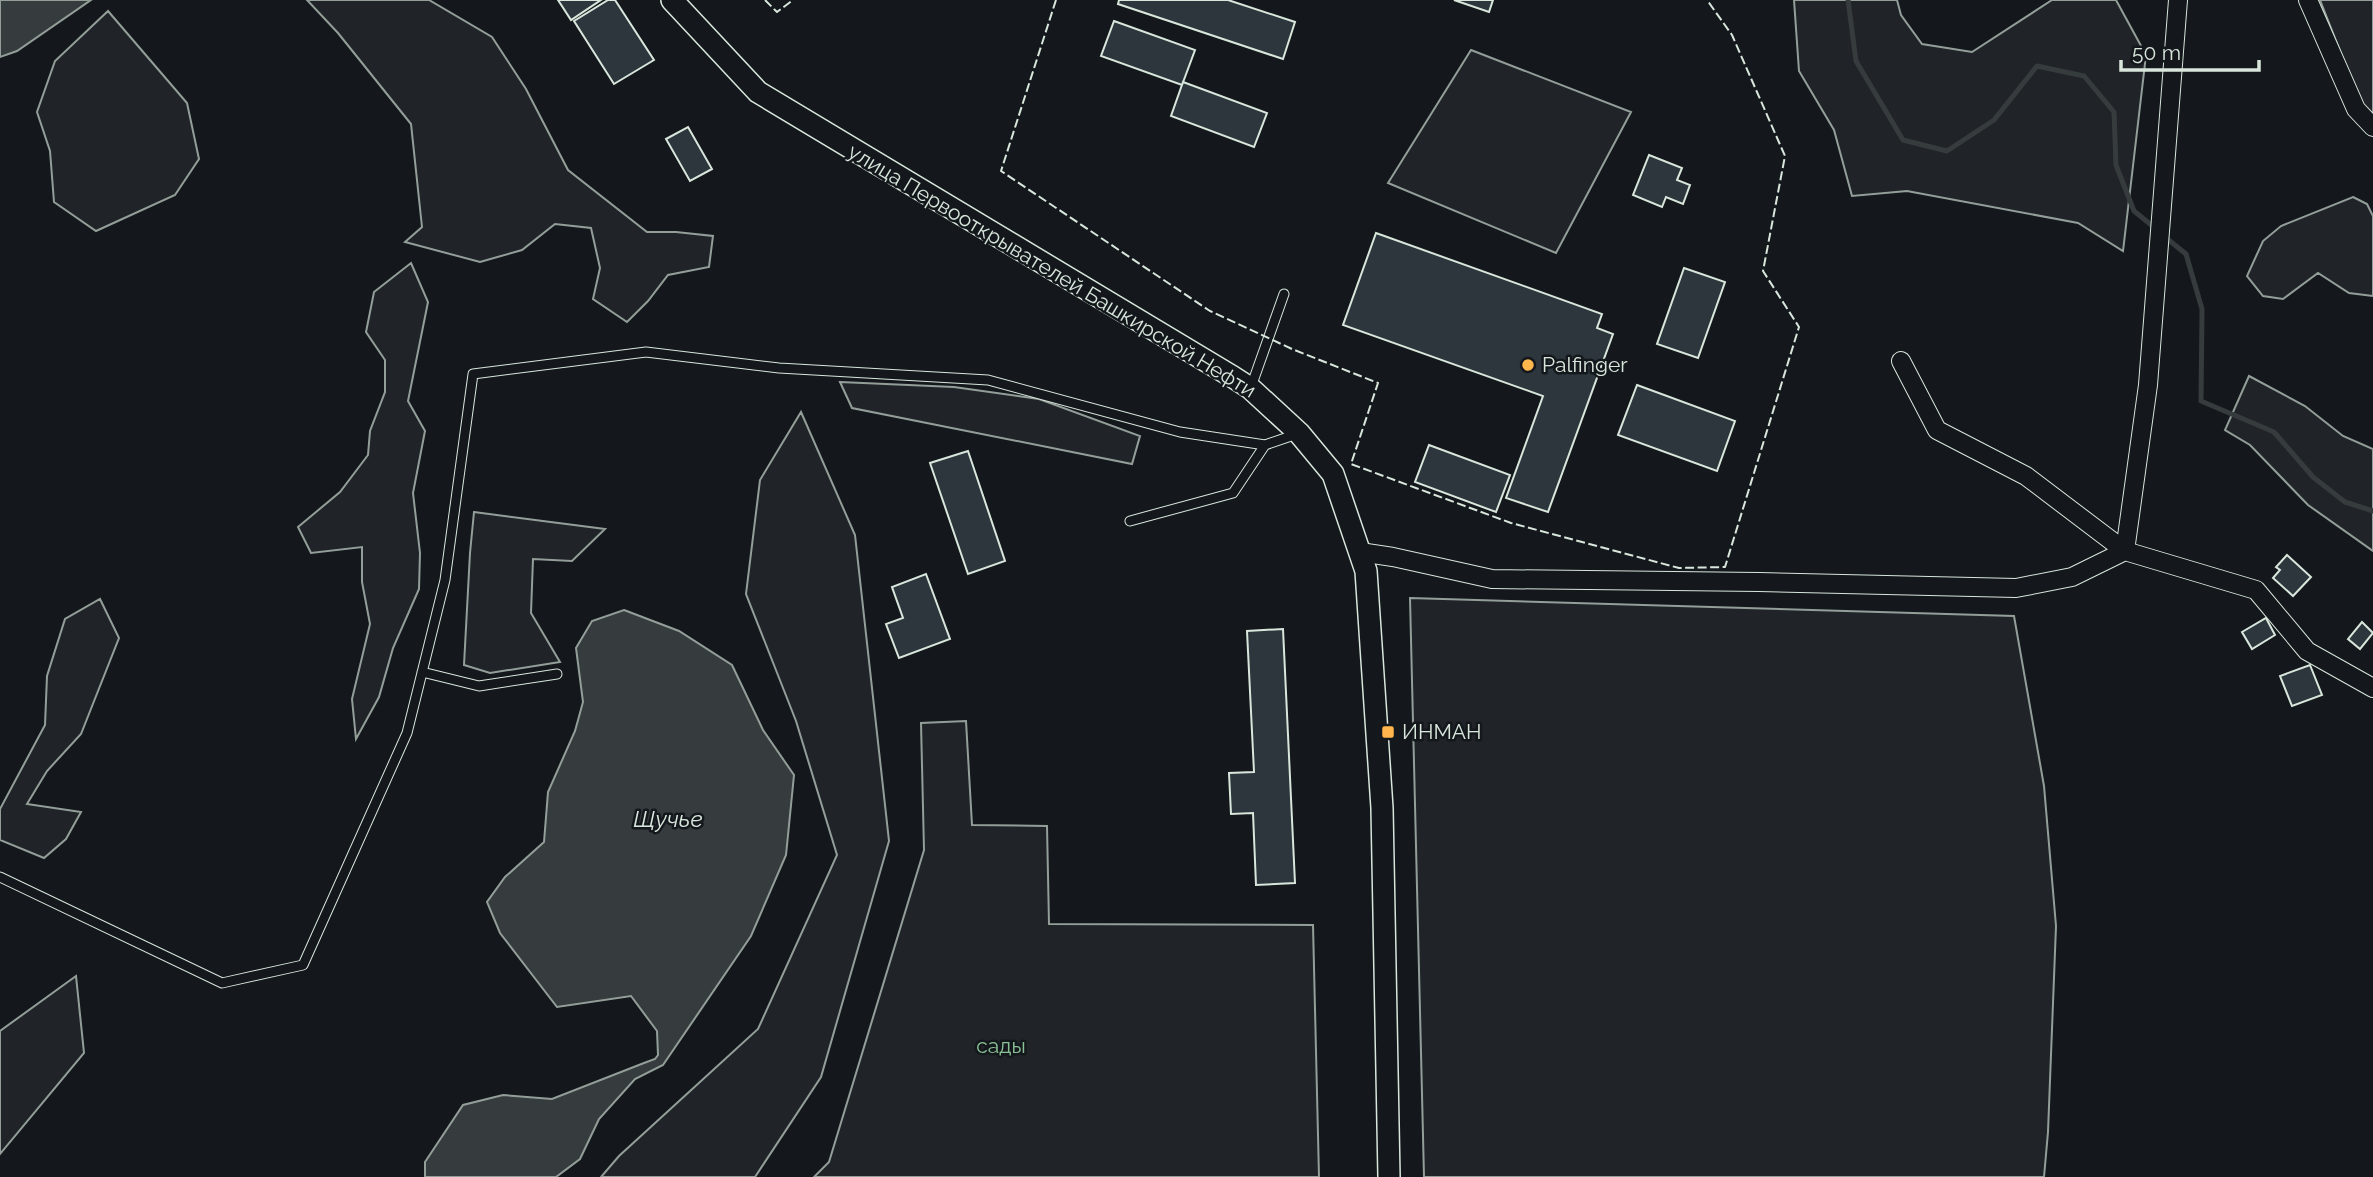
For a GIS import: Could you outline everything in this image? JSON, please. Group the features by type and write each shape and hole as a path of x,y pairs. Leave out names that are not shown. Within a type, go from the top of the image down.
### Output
{"street":[{"name":"улица Первооткрывателей Башкирской Нефти","path":"672,0 758,92 1250,388 1299,433 1333,474 1366,570 1382,808 1389,1177"},
{"path":"2125,551 2148,385 2178,0"},
{"path":"2308,0 2356,109 2373,127"},
{"path":"1901,361 1937,430 2026,476 2125,551 2256,590 2307,651 2373,688"},
{"path":"1360,552 1492,579 2016,589 2072,577 2125,551"}],"lane":[{"path":"1250,388 1284,294"},
{"path":"0,877 222,983 303,965 407,733 445,580 473,374 646,352 779,368 988,380 1181,432 1265,445 1299,433"},
{"path":"1130,521 1233,493 1265,445"},
{"path":"422,672 479,686 557,674"}],"green space":[{"path":"307,0 429,0 492,37 526,89 568,170 647,232 713,236 709,267 668,275 627,322 593,299 600,268 591,228 555,224 522,250 480,262 405,242 422,227 411,124 338,33"},
{"path":"1794,0 1897,0 1901,15 1922,44 1972,52 2052,0 2116,0 2146,55 2123,251 2078,223 1907,191 1852,196 1834,130 1799,71"},
{"path":"2320,0 2373,0 2373,115 2360,102"},
{"path":"108,11 187,103 199,159 175,195 96,231 54,202 50,151 37,112 55,61"},
{"path":"1471,50 1631,112 1556,253 1388,183"},
{"path":"2353,197 2367,204 2373,216 2373,296 2349,293 2318,273 2283,299 2263,296 2247,276 2263,241 2281,226"},
{"path":"411,263 428,302 408,401 425,431 413,493 420,553 419,589 393,648 379,697 356,739 352,699 370,624 362,582 362,547 311,553 298,527 340,492 368,455 370,431 385,392 385,360 366,332 374,292"},
{"path":"2249,376 2305,406 2343,436 2373,449 2373,551 2308,505 2250,445 2225,430"},
{"path":"840,382 954,387 1039,399 1140,436 1132,464 852,408"},
{"path":"801,412 855,535 889,841 821,1077 755,1177 601,1177 619,1156 758,1029 837,855 796,721 746,594 760,480"},
{"path":"474,512 605,529 572,561 533,559 531,613 560,662 490,673 464,665"},
{"path":"1410,598 2014,616 2044,786 2056,926 2044,1177 1424,1177"},
{"path":"100,599 119,638 81,734 47,771 27,804 81,812 66,839 44,858 0,840 0,809 45,725 47,676 65,619"},
{"name":"сады","path":"966,721 972,825 1047,826 1049,924 1313,925 1319,1177 814,1177 829,1162 924,850 921,723"},
{"path":"76,976 84,1053 0,1154 0,1031"}],"water":[{"path":"0,0 91,0 17,51 0,57"},
{"name":"Щучье","path":"624,610 679,631 732,665 763,730 794,775 786,855 751,936 663,1065 635,1079 599,1119 580,1159 556,1177 425,1177 425,1162 463,1105 503,1095 552,1099 655,1059 658,1055 657,1031 631,996 557,1007 500,933 487,902 505,877 544,842 548,792 575,731 583,702 576,648 592,621"}],"building":[{"path":"558,0 601,0 571,20"},
{"path":"608,0 615,0 654,60 614,84 574,21"},
{"path":"1119,0 1228,0 1295,22 1283,59 1118,4"},
{"path":"1454,0 1493,0 1489,12"},
{"path":"1114,21 1195,50 1182,85 1101,56"},
{"path":"1183,82 1267,113 1254,147 1171,116"},
{"path":"688,127 712,169 690,181 666,139"},
{"path":"1649,155 1682,168 1677,180 1690,185 1683,204 1666,197 1662,207 1633,195"},
{"name":"Palfinger","path":"1376,233 1602,314 1597,328 1613,334 1548,512 1506,498 1543,396 1343,325"},
{"path":"1684,268 1725,282 1698,358 1657,344"},
{"path":"1637,385 1735,421 1717,471 1618,435"},
{"path":"1429,445 1510,475 1496,512 1415,482"},
{"path":"968,451 1005,561 968,574 930,463"},
{"path":"2287,555 2311,577 2293,596 2273,578 2280,570 2276,567"},
{"path":"926,574 950,639 899,658 886,624 903,618 892,587"},
{"path":"2266,618 2275,635 2252,649 2242,632"},
{"path":"2362,622 2373,633 2360,649 2348,639"},
{"path":"1283,629 1295,883 1256,885 1253,813 1231,814 1229,773 1254,772 1247,631"},
{"path":"2310,665 2322,695 2292,706 2280,676"}],"waterway":[{"path":"1848,0 1856,61 1903,140 1947,151 1994,120 2037,66 2084,76 2114,112 2116,165 2134,211 2155,228"},
{"path":"2165,237 2186,254 2202,309 2201,401 2274,432 2313,477 2345,502 2373,511"}],"fence":[{"path":"765,0 777,12 793,0"},
{"path":"1056,0 1001,171 1210,311 1292,349 1378,383 1351,464 1511,523 1679,568 1725,567 1799,327 1763,271 1785,156 1732,35 1707,0"}],"place":[{"name":"Palfinger","path":"1528,365"},
{"name":"ИНМАН","path":"1388,732"}]}
